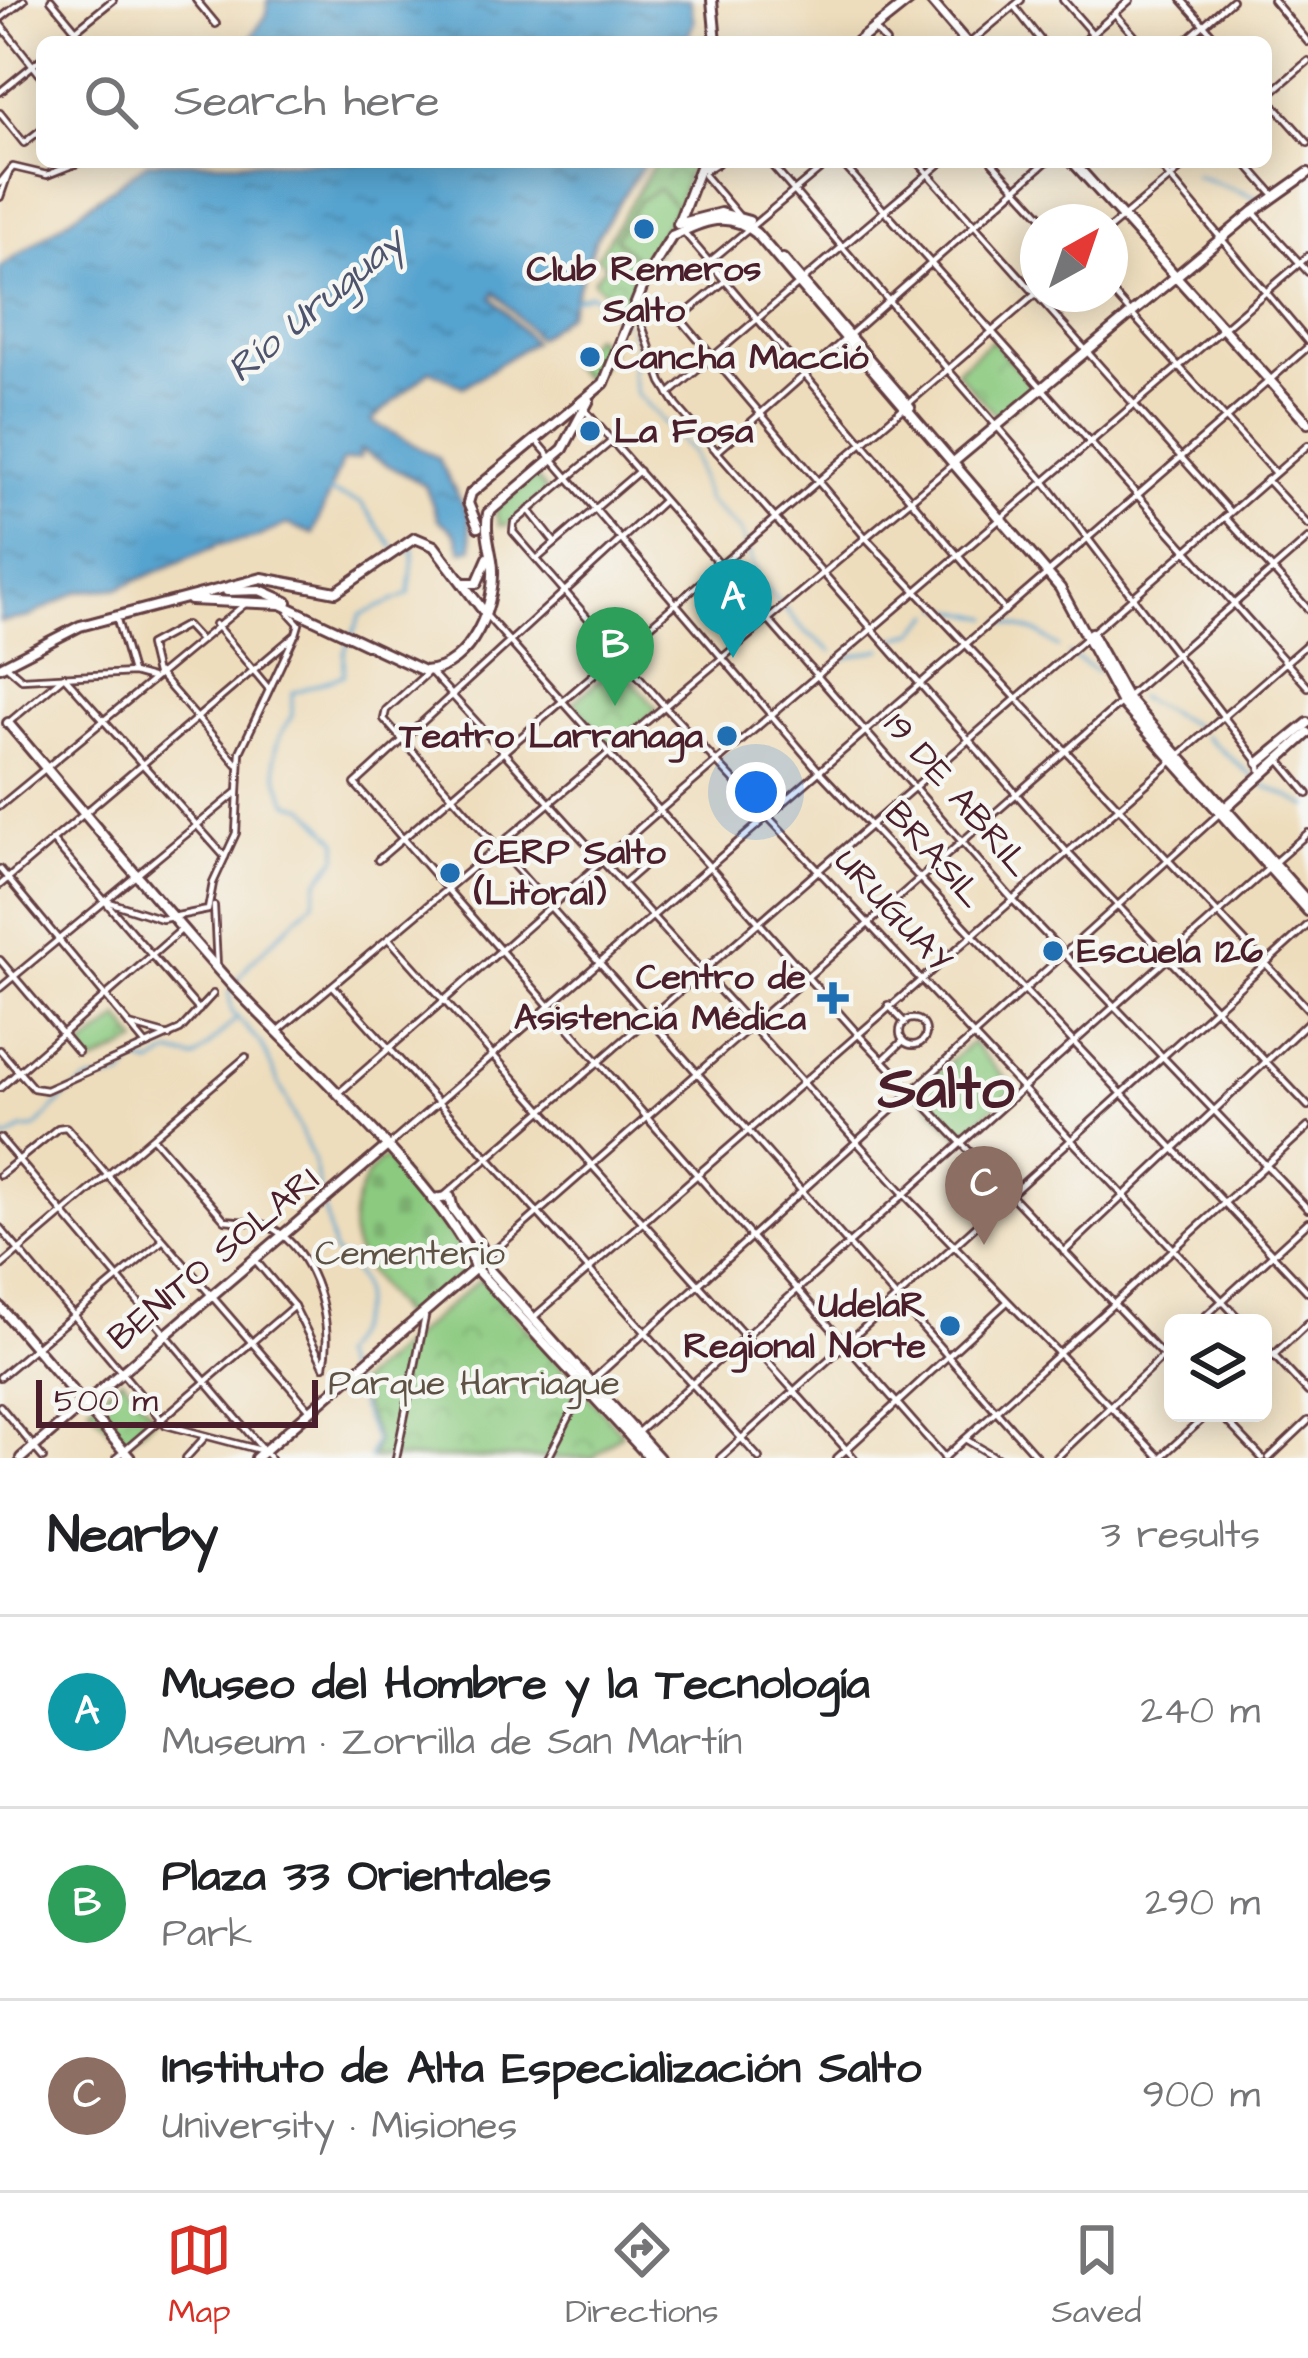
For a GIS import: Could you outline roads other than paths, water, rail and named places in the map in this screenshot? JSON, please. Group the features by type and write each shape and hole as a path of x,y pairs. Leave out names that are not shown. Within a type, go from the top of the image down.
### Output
{"street":[{"path":"23,0 0,22 36,69"},
{"path":"52,0 81,36"},
{"path":"68,36 113,0"},
{"path":"196,0 216,24"},
{"path":"712,0 715,36"},
{"path":"894,10 900,0"},
{"path":"864,36 910,0"},
{"path":"976,36 1021,0"},
{"path":"1063,0 1092,34"},
{"path":"1182,0 1214,36"},
{"path":"1191,36 1232,0"},
{"path":"1273,0 1308,42"},
{"path":"930,2 963,36"},
{"path":"1090,36 1125,2"},
{"path":"1013,6 1037,36"},
{"path":"1115,14 1135,36"},
{"path":"874,28 881,36"},
{"path":"1272,92 1308,61"},
{"path":"0,92 36,63"},
{"path":"1272,104 1308,143"},
{"path":"0,115 24,143 36,134"},
{"path":"0,183 21,165 58,174 69,168"},
{"path":"705,168 738,218 751,226 1049,573 1124,700 1308,911"},
{"path":"478,526 468,503 471,493 580,407 619,352 651,267 684,220 705,168"},
{"path":"775,168 1090,537 1259,763 1262,776"},
{"path":"709,262 822,168"},
{"path":"846,168 1308,687"},
{"path":"923,168 1020,275"},
{"path":"669,394 935,168"},
{"path":"998,168 1031,204"},
{"path":"717,453 1039,168"},
{"path":"1077,168 1110,204"},
{"path":"386,1148 1308,344 1162,168"},
{"path":"1128,213 1181,168"},
{"path":"1250,168 1274,195"},
{"path":"0,197 8,172"},
{"path":"278,1031 502,848 1175,276 1305,172"},
{"path":"1253,212 1308,272"},
{"path":"684,220 738,218"},
{"path":"684,220 738,218"},
{"path":"684,220 709,262 1006,610"},
{"path":"1128,225 1308,424"},
{"path":"336,1095 716,761 1308,256"},
{"path":"680,318 725,281"},
{"path":"635,306 669,394 717,453 1066,852 1308,1106"},
{"path":"378,860 1020,307"},
{"path":"672,309 866,538 919,588 1308,1009"},
{"path":"1128,310 1275,473"},
{"path":"1053,312 1308,609"},
{"path":"580,407 578,422 551,459 488,513 486,541 493,564 483,615 454,658 428,670 386,710 384,719 1038,1458"},
{"name":"19 DE ABRIL","path":"580,407 1012,898 1308,1209"},
{"name":"BRASIL","path":"536,440 819,771 1308,1292"},
{"path":"555,543 529,510 612,441"},
{"path":"438,1204 648,1015 1308,445"},
{"path":"537,559 639,472"},
{"path":"1267,480 1308,525"},
{"path":"664,501 355,784 944,1458 1308,1127"},
{"name":"URUGUAY","path":"529,510 512,529 667,709 1235,1314"},
{"path":"229,594 268,577 336,592 400,543 421,538 434,546 483,615 857,1033 1163,1356 1056,1458"},
{"path":"483,1256 593,1167 1308,539"},
{"path":"471,597 488,557"},
{"path":"463,583 477,583"},
{"path":"155,675 15,677 4,665 75,628 190,599 260,590 428,670 905,1195 1108,1408 1160,1458 1199,1422"},
{"path":"229,594 335,627"},
{"path":"229,594 239,606"},
{"path":"224,615 229,594"},
{"path":"0,806 224,615 256,600"},
{"path":"217,968 213,883 236,833 237,764 250,724 271,691 296,634 299,624 289,613"},
{"path":"117,620 133,674"},
{"path":"215,624 271,691"},
{"path":"198,638 187,625 148,645 155,675 237,764"},
{"path":"0,884 296,634"},
{"path":"530,1321 1308,643"},
{"path":"64,676 8,723 231,984 438,1204 481,1270 655,1458"},
{"path":"64,676 192,825 225,856"},
{"path":"38,678 45,682 46,691"},
{"path":"548,1458 588,1385 1262,776 1308,723"},
{"path":"1259,763 1277,757 1308,733"},
{"path":"1277,757 1308,794"},
{"path":"0,988 237,792"},
{"path":"634,1435 1308,833"},
{"path":"52,840 200,1010"},
{"path":"623,884 646,864"},
{"path":"1271,866 1308,902"},
{"path":"0,869 147,1045"},
{"path":"103,900 176,920 201,915 213,900"},
{"path":"720,1458 1308,926"},
{"path":"0,1088 183,928"},
{"path":"390,940 854,1458"},
{"path":"0,959 78,1052"},
{"path":"333,986 759,1458"},
{"path":"0,1050 28,1084 46,1090 169,1036 213,994"},
{"path":"888,1005 907,1025"},
{"path":"916,1016 929,1030 910,1048 897,1034 907,1025 916,1016"},
{"path":"1064,1252 1308,1022"},
{"path":"129,1025 169,1036"},
{"path":"883,1060 903,1041"},
{"path":"0,1267 246,1057"},
{"path":"0,1175 66,1127 311,1411"},
{"path":"0,1138 264,1456"},
{"path":"153,1138 225,1220 266,1226 283,1236 308,1271 322,1306 323,1366 294,1306 255,1260"},
{"name":"BENITO SOLARI","path":"22,1458 386,1148"},
{"path":"264,1456 425,1313 481,1270 483,1256 453,1209 452,1199 438,1204"},
{"path":"438,1204 453,1209"},
{"path":"1207,1314 1308,1222"},
{"path":"0,1228 161,1420 264,1456"},
{"path":"0,1377 163,1240"},
{"path":"470,1250 483,1256"},
{"path":"837,1458 1006,1304"},
{"path":"0,1307 123,1456 294,1306"},
{"path":"396,1458 425,1313"},
{"path":"1308,1323 1274,1356 1308,1392"},
{"path":"0,1406 43,1458"},
{"path":"1228,1422 1266,1458 1308,1421"},
{"path":"186,1458 206,1436"},
{"path":"965,1439 997,1458"}],"water":[{"path":"268,0 690,0 694,22 688,36 252,36 267,14"},
{"name":"Río Uruguay","path":"141,168 641,168 595,240 568,314 537,338 495,292 492,297 533,342 463,387 430,370 371,421 438,458 468,515 472,548 462,551 454,532 438,519 425,485 360,450 360,458 342,461 313,534 287,524 253,539 218,545 119,588 79,591 29,617 0,622 0,268"}],"waterway":[{"path":"1195,175 1262,200"},
{"path":"574,299 591,294 624,323"},
{"path":"630,330 637,338 632,374 636,393 692,452 707,500 741,532 759,580 805,631 832,651"},
{"path":"326,491 361,503 394,548"},
{"path":"369,1458 375,1441 338,1356 360,1314 361,1289 357,1277 334,1253 313,1158 261,1044 232,1012 229,993 249,964 314,901 318,881 338,856 338,841 305,807 288,803 275,768 276,748 292,716 292,693 344,675 344,653 361,615 409,594 414,549 402,550"},
{"path":"942,607 990,618"},
{"path":"894,639 915,632 933,614"},
{"path":"1002,621 1038,633 1058,647"},
{"path":"842,659 882,649"},
{"path":"1068,654 1097,671"},
{"path":"1138,697 1197,727"},
{"path":"1204,735 1253,777"},
{"path":"1260,783 1308,806"},
{"path":"0,1134 7,1139 22,1129 35,1128 68,1094 87,1082 124,1077 135,1060 152,1065 171,1053 195,1059 237,1018"}],"place":[{"name":"Club Remeros Salto","path":"644,229"},
{"name":"Cancha Macció","path":"590,357"},
{"name":"La Fosa","path":"590,431"},
{"name":"Museo del Hombre y la Tecnología","path":"733,658"},
{"name":"Plaza 33 Orientales","path":"615,706"},
{"name":"Teatro Larranaga","path":"727,736"},
{"name":"CERP Salto (Litoral)","path":"450,873"},
{"name":"Escuela 126","path":"1053,951"},
{"name":"Centro de Asistencia Médica","path":"833,998"},
{"name":"Instituto de Alta Especialización Salto","path":"984,1245"},
{"name":"UdelaR Regional Norte","path":"950,1326"}],"district":[{"name":"Salto","path":"946,1089"}],"park label":[{"name":"Cementerio","path":"410,1253"},
{"name":"Parque Harriague","path":"474,1383"}]}
